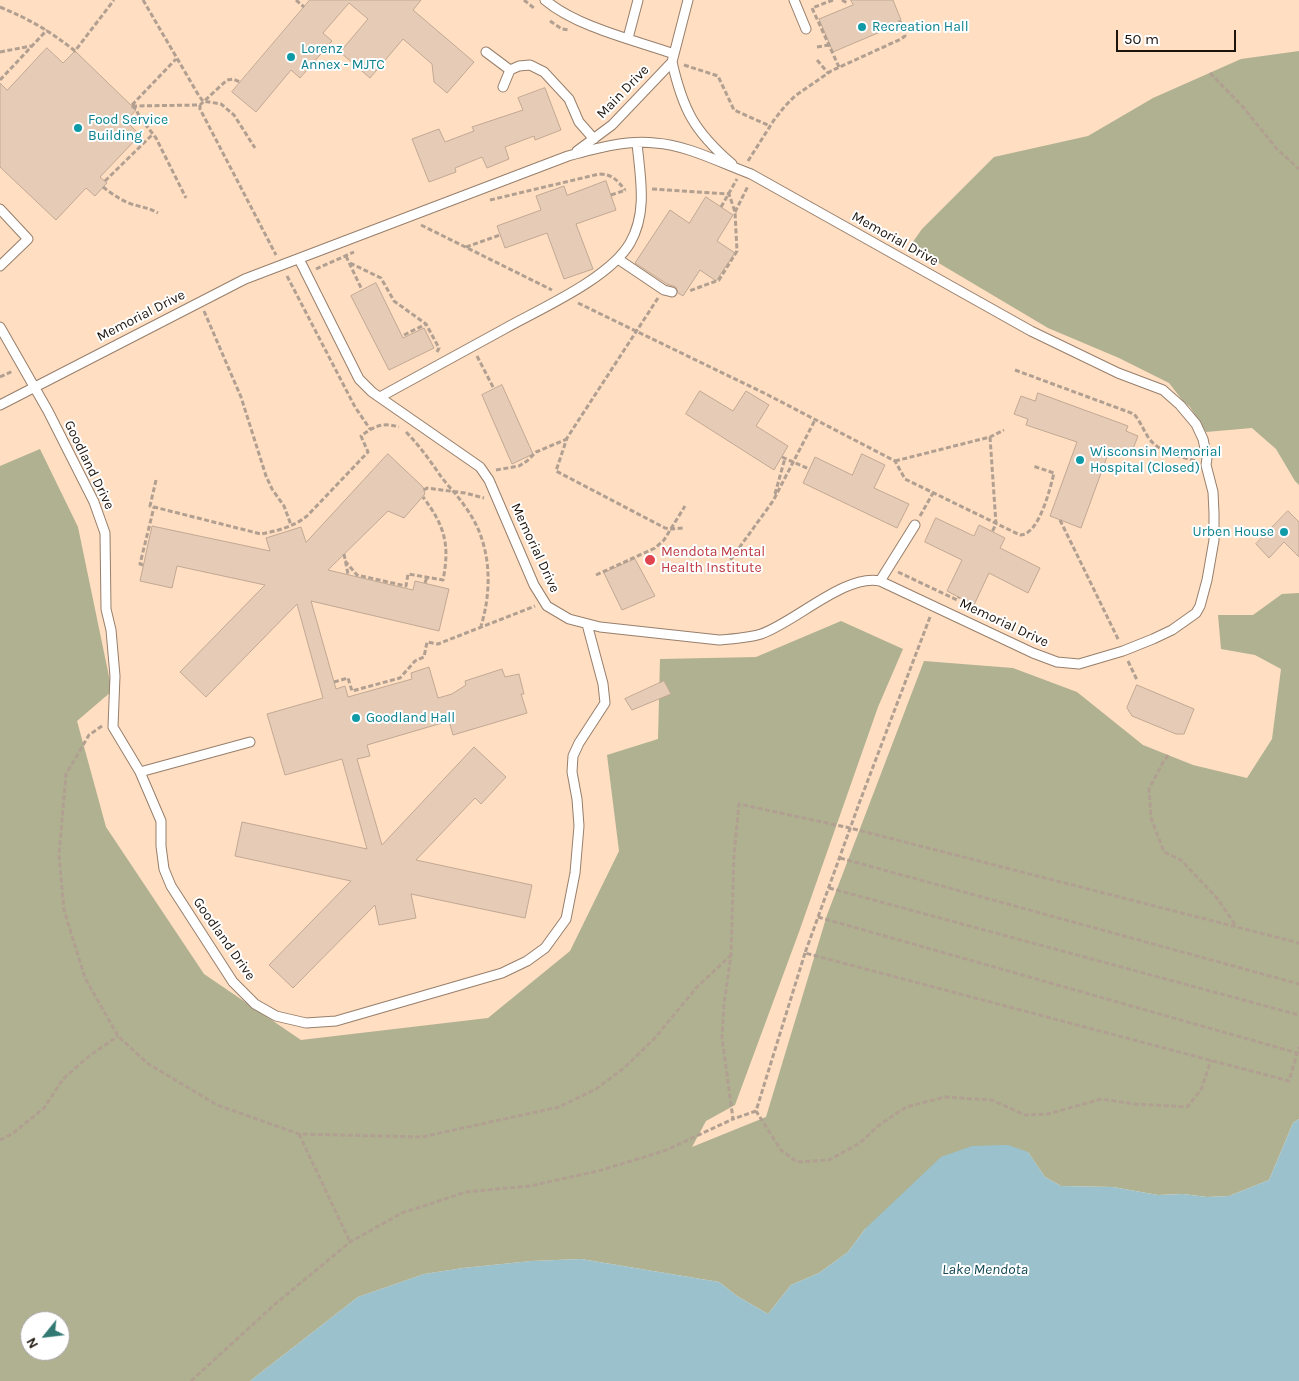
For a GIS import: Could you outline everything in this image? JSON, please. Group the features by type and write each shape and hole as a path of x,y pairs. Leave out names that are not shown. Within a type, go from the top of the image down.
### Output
{"lane":[{"path":"545,0 552,6 584,23 628,38 673,58"},
{"path":"628,38 638,0"},
{"name":"Main Drive","path":"688,0 673,58 679,91 686,108 698,128 713,147 740,170"},
{"path":"794,0 806,29"},
{"path":"486,52 510,70"},
{"name":"Main Drive","path":"568,156 612,126 673,58"},
{"path":"503,87 510,70 519,66 530,64 544,72 569,100 579,122 594,140"},
{"name":"Memorial Drive","path":"0,405 245,279 568,156 622,143 656,143 703,155 753,176 1031,331 1111,370 1163,390 1180,405 1196,424 1203,439 1207,458 1206,465 1213,492 1214,540 1200,606 1196,613 1172,630 1123,651 1079,664 1058,662 1033,653 880,581 868,581 844,588 762,634 736,639 719,640 600,627 569,619 547,606 534,585 496,495 480,467 372,392 359,379 299,259"},
{"path":"380,397 565,296 606,271 631,242 639,222 643,201 637,143"},
{"path":"0,209 28,239 0,266"},
{"path":"618,259 668,291"},
{"name":"Goodland Drive","path":"0,327 94,502 105,533 106,609 111,630 115,676 113,727 140,772 161,821 161,846 164,869 171,886 233,982 255,1004 276,1016 306,1022 336,1021 502,973 527,961 545,948 566,920 575,873 579,826 572,772 573,756 579,743 605,703 603,684 587,624"},
{"path":"880,581 915,525"},
{"path":"140,772 250,742"}],"path":[{"path":"0,7 24,17 54,34 75,51 114,0"},
{"path":"143,0 176,59 203,101 221,104 234,115 254,148"},
{"path":"296,0 304,7"},
{"path":"833,0 812,8 839,67"},
{"path":"842,0 847,3"},
{"path":"721,207 740,170 774,120 794,96 839,67 905,36 900,21"},
{"path":"0,80 47,30"},
{"path":"0,52 33,45"},
{"path":"817,47 829,45"},
{"path":"132,106 176,59"},
{"path":"818,60 828,73"},
{"path":"1210,73 1243,107 1277,149 1299,168"},
{"path":"132,106 200,104 227,80 233,79 240,82"},
{"path":"132,106 136,108 139,116 153,134 186,198"},
{"path":"105,181 153,134"},
{"path":"483,202 599,174 613,176 625,190"},
{"path":"735,212 753,176"},
{"path":"103,188 122,200 136,206 148,207 158,214"},
{"path":"611,195 625,190 642,188 729,194"},
{"path":"689,292 719,280 737,251 735,212 729,194"},
{"path":"414,214 420,224 766,394 895,461 905,479 1020,536 1026,535 1041,516 1054,473 1033,466"},
{"path":"420,224 428,221"},
{"path":"466,247 500,235"},
{"path":"305,273 356,252"},
{"path":"346,256 362,290"},
{"path":"350,263 380,278 394,301 426,324 439,348 433,368"},
{"path":"668,291 636,331 567,438 556,471 671,529 684,528"},
{"path":"200,302 241,398 266,476 272,489 284,506 291,525"},
{"path":"404,335 426,324"},
{"path":"472,346 494,389"},
{"path":"1015,370 1134,414 1140,420 1148,436 1160,449 1206,465"},
{"path":"726,566 773,500 815,420"},
{"path":"156,480 150,506 261,534 302,521 368,452 361,436 370,429 382,424 400,427 467,508 478,528 487,558 489,578 488,601 481,626"},
{"path":"895,461 990,437 1004,430"},
{"path":"990,437 996,524 992,532"},
{"path":"482,471 504,470 519,466 527,462 536,452 567,438"},
{"path":"773,500 783,457 809,470"},
{"path":"424,490 426,488 485,498 496,495"},
{"path":"915,525 933,493"},
{"path":"346,561 357,575 406,586 408,574 443,580 447,563 444,535 436,515 423,497"},
{"path":"596,575 655,548 664,540 685,506"},
{"path":"143,565 140,564 154,507"},
{"path":"761,518 766,521"},
{"path":"1060,520 1137,680"},
{"path":"344,554 348,574"},
{"path":"889,568 957,600 959,597"},
{"path":"425,583 427,577"},
{"path":"334,682 348,678 352,691 400,678 415,661 424,657 427,642 438,644 545,602"},
{"path":"756,1111 805,953 934,606"},
{"path":"1168,755 1149,789 1151,818 1164,852 1181,860 1217,898 1236,926"},
{"path":"733,1119 722,1038 724,1004 731,954 734,854 738,804 850,828 1299,943"},
{"path":"840,858 1299,984"},
{"path":"828,888 1299,1015"},
{"path":"818,917 1297,1053"},
{"path":"805,953 1289,1081 1299,1047"},
{"path":"0,1140 12,1134 44,1108 63,1079 89,1056 118,1036"},
{"path":"756,1111 782,1150 796,1162 829,1160 860,1143 878,1126 906,1107 946,1097 992,1100 1025,1115 1048,1114 1101,1099 1135,1104 1187,1107 1201,1090 1211,1060"},
{"path":"191,1381 274,1305 350,1242 402,1213 466,1192 530,1186 598,1171 664,1151 733,1119 756,1111"},
{"path":"299,1134 350,1242"}],"shaded area":[{"name":"Mendota Mental Health Institute","path":"0,0 1299,0 1299,1119 358,1297 250,1381 0,1381"}],"green space":[{"path":"1299,51 1299,485 1276,449 1252,428 1206,432 1190,407 1169,383 1119,358 1048,328 910,246 922,229 994,157 1088,136 1153,98 1241,59"},
{"path":"40,449 78,527 112,691 77,721 106,827 204,974 301,1040 488,1018 570,951 619,851 607,755 658,739 660,659 756,657 841,621 903,649 878,707 799,932 735,1105 706,1121 692,1147 766,1117 827,915 924,661 1013,668 1077,692 1143,745 1193,765 1247,778 1272,739 1281,669 1255,655 1221,649 1218,615 1253,615 1282,594 1299,593 1299,1119 1293,1123 1269,1180 1229,1196 1207,1197 1183,1194 1158,1195 1113,1187 1061,1186 1045,1177 1028,1152 865,1229 848,1252 819,1273 791,1285 768,1314 737,1296 719,1282 581,1259 531,1261 424,1274 358,1297 250,1381 0,1381 0,466"}],"water":[{"name":"Lake Mendota","path":"1299,1119 1299,1381 250,1381 358,1297 424,1274 531,1261 581,1259 719,1282 737,1296 768,1314 791,1285 819,1273 848,1252 865,1229 941,1157 972,1146 1008,1145 1028,1152 1045,1177 1061,1186 1113,1187 1158,1195 1229,1196 1269,1180 1293,1123"}],"building":[{"name":"Lorenz Annex - MJTC","path":"310,0 421,0 413,10 474,62 447,93 434,82 432,64 403,39 370,78 340,52 368,19 349,3 323,33 332,41 300,78 291,70 256,112 232,92"},
{"name":"Recreation Hall","path":"851,0 893,0 901,20 898,21 899,24 833,52 819,19 853,5"},
{"name":"Food Service Building","path":"47,48 63,63 75,51 136,110 126,121 140,135 100,177 107,183 95,196 86,188 56,220 0,167 0,83 7,90"},
{"path":"545,88 561,130 535,140 534,136 505,147 509,159 487,168 482,157 455,168 456,172 429,182 412,139 439,129 445,142 474,131 472,127 523,110 518,98"},
{"path":"606,181 616,210 576,224 593,269 564,279 547,233 505,248 497,226 541,210 536,196 564,186 567,195"},
{"path":"706,197 733,215 717,241 735,253 716,281 700,270 683,296 678,293 676,287 667,284 635,263 670,210 689,223"},
{"path":"376,283 403,338 424,328 434,348 389,370 351,296"},
{"path":"502,385 533,454 512,464 482,395"},
{"path":"700,391 733,411 746,391 769,405 756,426 788,446 774,470 686,414"},
{"name":"Wisconsin Memorial Hospital (Closed)","path":"1038,393 1128,426 1126,431 1138,436 1131,454 1119,449 1116,457 1108,454 1081,528 1050,516 1077,442 1026,425 1028,419 1014,414 1021,396 1035,401"},
{"name":"Goodland Hall","path":"388,454 423,487 425,494 404,518 388,511 328,570 413,590 415,581 449,589 439,631 311,601 336,689 345,686 348,697 412,679 411,673 429,667 438,698 452,694 466,685 465,681 502,669 505,677 519,674 524,694 521,694 527,713 453,735 449,721 367,745 370,756 357,759 382,845 474,747 506,777 481,804 475,798 416,860 532,885 525,918 411,894 416,918 379,925 375,905 293,988 269,965 351,881 235,856 242,822 367,849 342,759 285,775 267,714 323,698 297,604 206,697 180,672 265,585 177,566 172,588 140,581 152,526 270,551 266,538 301,527 306,542"},
{"path":"862,454 885,465 874,488 909,504 897,528 803,483 815,457 852,475"},
{"name":"Urben House","path":"1288,511 1299,522 1299,557 1284,542 1269,558 1256,544"},
{"path":"936,518 974,536 979,525 1005,538 1000,548 1040,568 1028,593 989,573 974,605 947,591 962,560 925,542"},
{"path":"635,559 655,596 622,610 604,573"},
{"path":"664,681 671,694 632,710 625,699"},
{"path":"1137,685 1194,709 1184,734 1176,734 1132,716 1127,708"}],"place":[{"name":"Recreation Hall","path":"862,27"},
{"name":"Lorenz Annex - MJTC","path":"291,57"},
{"name":"Food Service Building","path":"78,128"},
{"name":"Wisconsin Memorial Hospital (Closed)","path":"1080,460"},
{"name":"Urben House","path":"1284,532"},
{"name":"Mendota Mental Health Institute","path":"650,560"},
{"name":"Goodland Hall","path":"356,718"}]}
